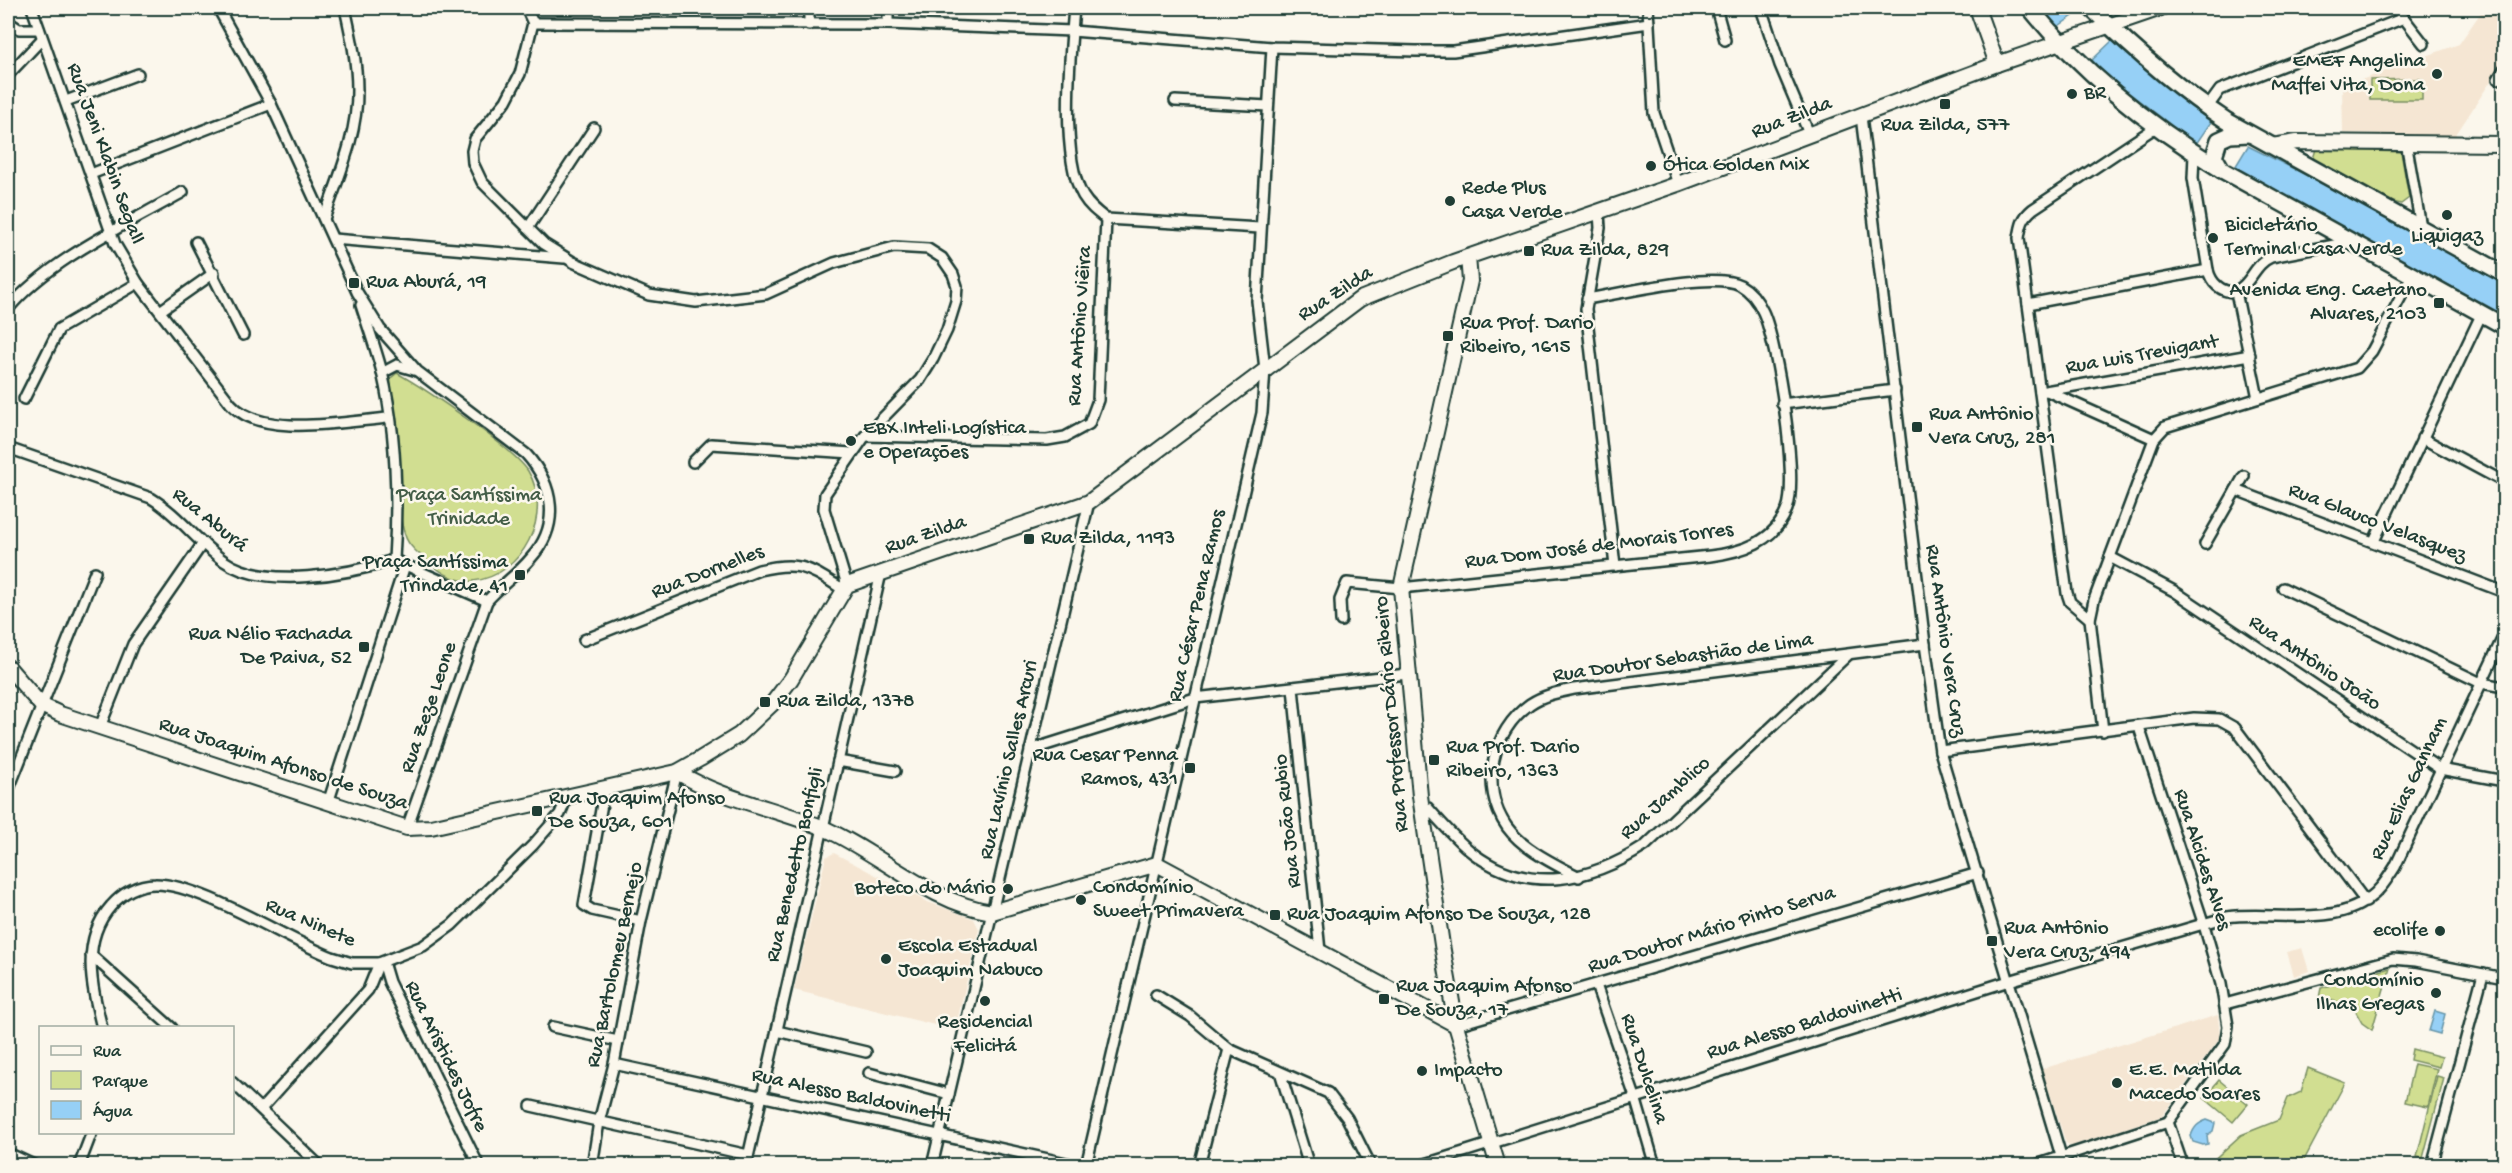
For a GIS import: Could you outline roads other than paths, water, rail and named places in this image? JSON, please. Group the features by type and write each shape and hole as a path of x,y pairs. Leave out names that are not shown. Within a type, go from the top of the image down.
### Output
{"main road":[{"path":"1977,8 1997,64"},
{"path":"2030,8 2058,42 2111,91 2194,154 2505,326"},
{"path":"2091,8 2207,108 2241,134 2272,146 2504,271"},
{"name":"Rua Zilda","path":"845,587 1089,502 1360,299 1391,285 1810,136 2058,42 2161,8"},
{"path":"2219,166 2214,150 2219,140 2241,134"},
{"path":"2272,146 2297,142 2505,144"},
{"name":"Rua Professor Dário Ribeiro","path":"1468,257 1470,281 1401,588 1407,674 1421,806 1456,1025 1498,1166"},
{"path":"845,587 791,679 763,714 739,735 677,772 702,787 823,828 937,893 981,911 992,912 1157,864 1456,1025"},
{"name":"Rua Joaquim Afonso de Souza","path":"8,667 41,705 100,727 407,828 431,827 677,772"}],"street":[{"name":"Rua Jeni Klabin Segall","path":"32,8 110,233 138,283 223,395 247,417 264,423 291,424 389,418"},
{"path":"218,8 271,104 357,292 382,373 389,418 393,470 394,560 488,601 535,554 546,533 552,515 550,494 539,468 526,454 417,371 380,328 357,292"},
{"path":"324,219 351,136 356,109 357,70 345,8"},
{"path":"526,8 533,23 520,74 514,88 475,139 472,151 476,174 544,244 567,258 649,295 696,302 766,294 834,263 894,247 927,249 942,258 957,286 956,301 947,330 920,380 865,436 823,501 845,587"},
{"path":"809,8 809,25"},
{"path":"888,8 888,24"},
{"path":"1074,8 1069,100 1074,170 1082,194 1090,207 1106,219 1260,228"},
{"path":"1648,8 1654,113 1678,184"},
{"path":"1716,8 1725,40"},
{"path":"1761,8 1810,136"},
{"path":"2396,8 2424,44"},
{"path":"2207,108 2220,90 2404,18"},
{"path":"8,22 19,29 41,34 8,75"},
{"path":"533,23 888,24 1072,31 1272,47 1453,51 1649,23"},
{"name":"Rua César Pena Ramos","path":"1086,1166 1262,413 1265,369 1257,301 1272,47"},
{"path":"2498,79 2505,69"},
{"path":"66,101 138,74"},
{"path":"1175,102 1268,106"},
{"path":"91,174 271,104"},
{"name":"Rua Antônio Vera Cruz","path":"1861,116 1940,751 2063,1161"},
{"path":"2090,619 2070,602 2067,593 2043,392 2019,238 2024,216 2156,127"},
{"path":"528,228 594,128"},
{"path":"2406,142 2421,227"},
{"path":"2194,154 2193,178 2208,270 2210,278 2227,292 2236,292 2243,288 2265,260 2350,242"},
{"path":"8,309 22,292 45,274 110,233 183,192"},
{"path":"1599,212 1600,228 1587,299 1615,566"},
{"name":"Rua Antônio Viêira","path":"865,436 1047,440 1065,437 1089,424 1098,400 1106,219"},
{"path":"333,239 567,258"},
{"path":"196,242 214,273 243,335"},
{"path":"2028,304 2208,270"},
{"path":"160,311 214,273"},
{"path":"2103,730 2090,619 2110,557 2154,439 2165,427 2357,368 2372,351 2412,276"},
{"name":"Rua Dom José de Morais Torres","path":"1341,621 1340,600 1347,583 1401,588 1728,554 1765,538 1777,528 1787,509 1791,493 1782,404 1773,347 1756,298 1738,284 1724,281 1694,281 1587,299"},
{"path":"24,399 59,329 138,283"},
{"path":"2236,292 2258,398"},
{"path":"2374,541 2482,313"},
{"name":"Rua Luis Trevigant","path":"2043,392 2250,355"},
{"path":"382,373 397,365 417,371"},
{"path":"1782,404 1895,390"},
{"path":"2043,392 2154,439"},
{"path":"2422,438 2505,482"},
{"path":"693,462 711,444 852,453"},
{"name":"Rua Aburá","path":"8,448 151,498 166,507 226,563 238,569 279,578 351,572 394,560"},
{"path":"2205,544 2244,476"},
{"name":"Rua Glauco Velasquez","path":"2236,490 2505,592"},
{"name":"Rua Lavínio Salles Arcuri","path":"932,1166 1089,502"},
{"path":"100,727 133,644 203,543"},
{"name":"Rua Antônio João","path":"2110,557 2174,591 2440,769 2505,781"},
{"name":"Rua Dornelles","path":"584,640 759,570 783,564 811,569 845,587"},
{"path":"328,803 405,565"},
{"path":"8,791 95,572"},
{"name":"Rua Benedetto Bonfigli","path":"746,1166 881,573"},
{"path":"2283,588 2481,683 2505,687"},
{"name":"Rua Zeze Leone","path":"407,828 488,601"},
{"name":"Rua Elias Gannam","path":"2366,902 2377,892 2395,867 2505,635"},
{"name":"Rua Doutor Sebastião de Lima","path":"1579,877 1519,841 1497,808 1492,786 1493,759 1501,737 1513,718 1532,703 1550,694 1574,689 1925,644"},
{"name":"Rua Jamblico","path":"1421,806 1428,808 1473,854 1493,866 1521,876 1549,880 1579,877 1621,861 1645,846 1848,655"},
{"path":"1030,750 1195,698 1407,674"},
{"name":"Rua João Rubio","path":"1293,688 1320,951"},
{"path":"1940,751 2139,727 2194,718 2219,719 2235,728 2366,902 2323,915 2301,917 2250,914 2227,917 2204,925"},
{"name":"Rua Alcides Alves","path":"2139,727 2204,925 2225,1004 2228,1026 2225,1044 2168,1122"},
{"path":"838,761 895,771"},
{"name":"Rua Bartolomeu Bernejo","path":"592,1166 641,921 677,772"},
{"path":"605,787 584,905 592,910 641,921"},
{"name":"Rua Ninete","path":"102,1026 93,987 91,955 93,940 106,912 119,897 133,889 155,884 179,888 210,899 332,957 352,963 381,963 423,946 452,925 533,845 560,813 567,797"},
{"name":"Rua Doutor Mário Pinto Serva","path":"1456,1025 1978,873"},
{"name":"Rua Alesso Baldovinetti","path":"1419,1166 1491,1141 2009,981 2204,925"},
{"path":"91,955 170,1026"},
{"path":"2225,1004 2393,959 2416,961 2505,978"},
{"path":"262,1108 368,990 381,963"},
{"name":"Rua Aristides Jofre","path":"381,963 388,982 479,1166"},
{"path":"2432,1166 2483,974"},
{"name":"Rua Dulcelina","path":"1596,985 1635,1096 1655,1166"},
{"path":"1156,994 1190,1016 1229,1049 1328,1093 1347,1118 1371,1166"},
{"path":"553,1027 618,1041"},
{"path":"777,1031 866,1052"},
{"path":"1199,1166 1229,1049"},
{"name":"Rua Alesso Baldovinetti","path":"614,1064 1080,1166"},
{"path":"869,1073 950,1094"},
{"path":"1281,1074 1309,1166"},
{"path":"234,1084 262,1108 320,1166"},
{"path":"531,1106 748,1155"},
{"path":"2033,1166 2063,1161 2168,1122 2183,1166"},
{"path":"79,1166 91,1134"},
{"path":"8,1154 36,1166"}],"water":[{"path":"2041,8 2071,8 2076,14 2057,27"},
{"path":"2113,40 2211,122 2196,144 2107,76 2092,60"},
{"path":"2248,146 2504,282 2504,315 2234,169"},
{"path":"2435,1011 2445,1014 2440,1034 2429,1031"},
{"path":"2207,1120 2215,1123 2213,1131 2207,1135 2208,1144 2193,1142 2191,1136 2194,1130"}],"place":[{"name":"EMEF Angelina Maffei Vita, Dona","path":"2437,74"},
{"name":"BR","path":"2072,94"},
{"name":"Rua Zilda, 577","path":"1945,104"},
{"name":"Ótica Golden Mix","path":"1651,166"},
{"name":"Rede Plus Casa Verde","path":"1450,201"},
{"name":"Liquigaz","path":"2447,215"},
{"name":"Bicicletário Terminal Casa Verde","path":"2213,238"},
{"name":"Rua Zilda, 829","path":"1529,251"},
{"name":"Rua Aburá, 19","path":"354,283"},
{"name":"Avenida Eng. Caetano Alvares, 2103","path":"2439,303"},
{"name":"Rua Prof. Dario Ribeiro, 1615","path":"1448,336"},
{"name":"Rua Antônio Vera Cruz, 281","path":"1917,427"},
{"name":"EBX Inteli Logística e Operações","path":"851,441"},
{"name":"Rua Zilda, 1193","path":"1029,539"},
{"name":"Praça Santíssima Trindade, 41","path":"520,575"},
{"name":"Rua Nélio Fachada De Paiva, 52","path":"364,647"},
{"name":"Rua Zilda, 1378","path":"765,702"},
{"name":"Rua Prof. Dario Ribeiro, 1363","path":"1434,760"},
{"name":"Rua Cesar Penna Ramos, 431","path":"1190,768"},
{"name":"Rua Joaquim Afonso De Souza, 601","path":"537,811"},
{"name":"Boteco do Mário","path":"1008,889"},
{"name":"Condomínio Sweet Primavera","path":"1081,900"},
{"name":"Rua Joaquim Afonso De Souza, 128","path":"1275,915"},
{"name":"ecolife","path":"2440,931"},
{"name":"Rua Antônio Vera Cruz, 494","path":"1992,941"},
{"name":"Escola Estadual Joaquim Nabuco","path":"886,959"},
{"name":"Condomínio Ilhas Gregas","path":"2436,993"},
{"name":"Rua Joaquim Afonso De Souza, 17","path":"1384,999"},
{"name":"Residencial Felicitá","path":"985,1001"},
{"name":"Impacto","path":"1422,1071"},
{"name":"E.E. Matilda Macedo Soares","path":"2117,1083"}],"park label":[{"name":"Praça Santíssima Trinidade","path":"469,508"}]}
